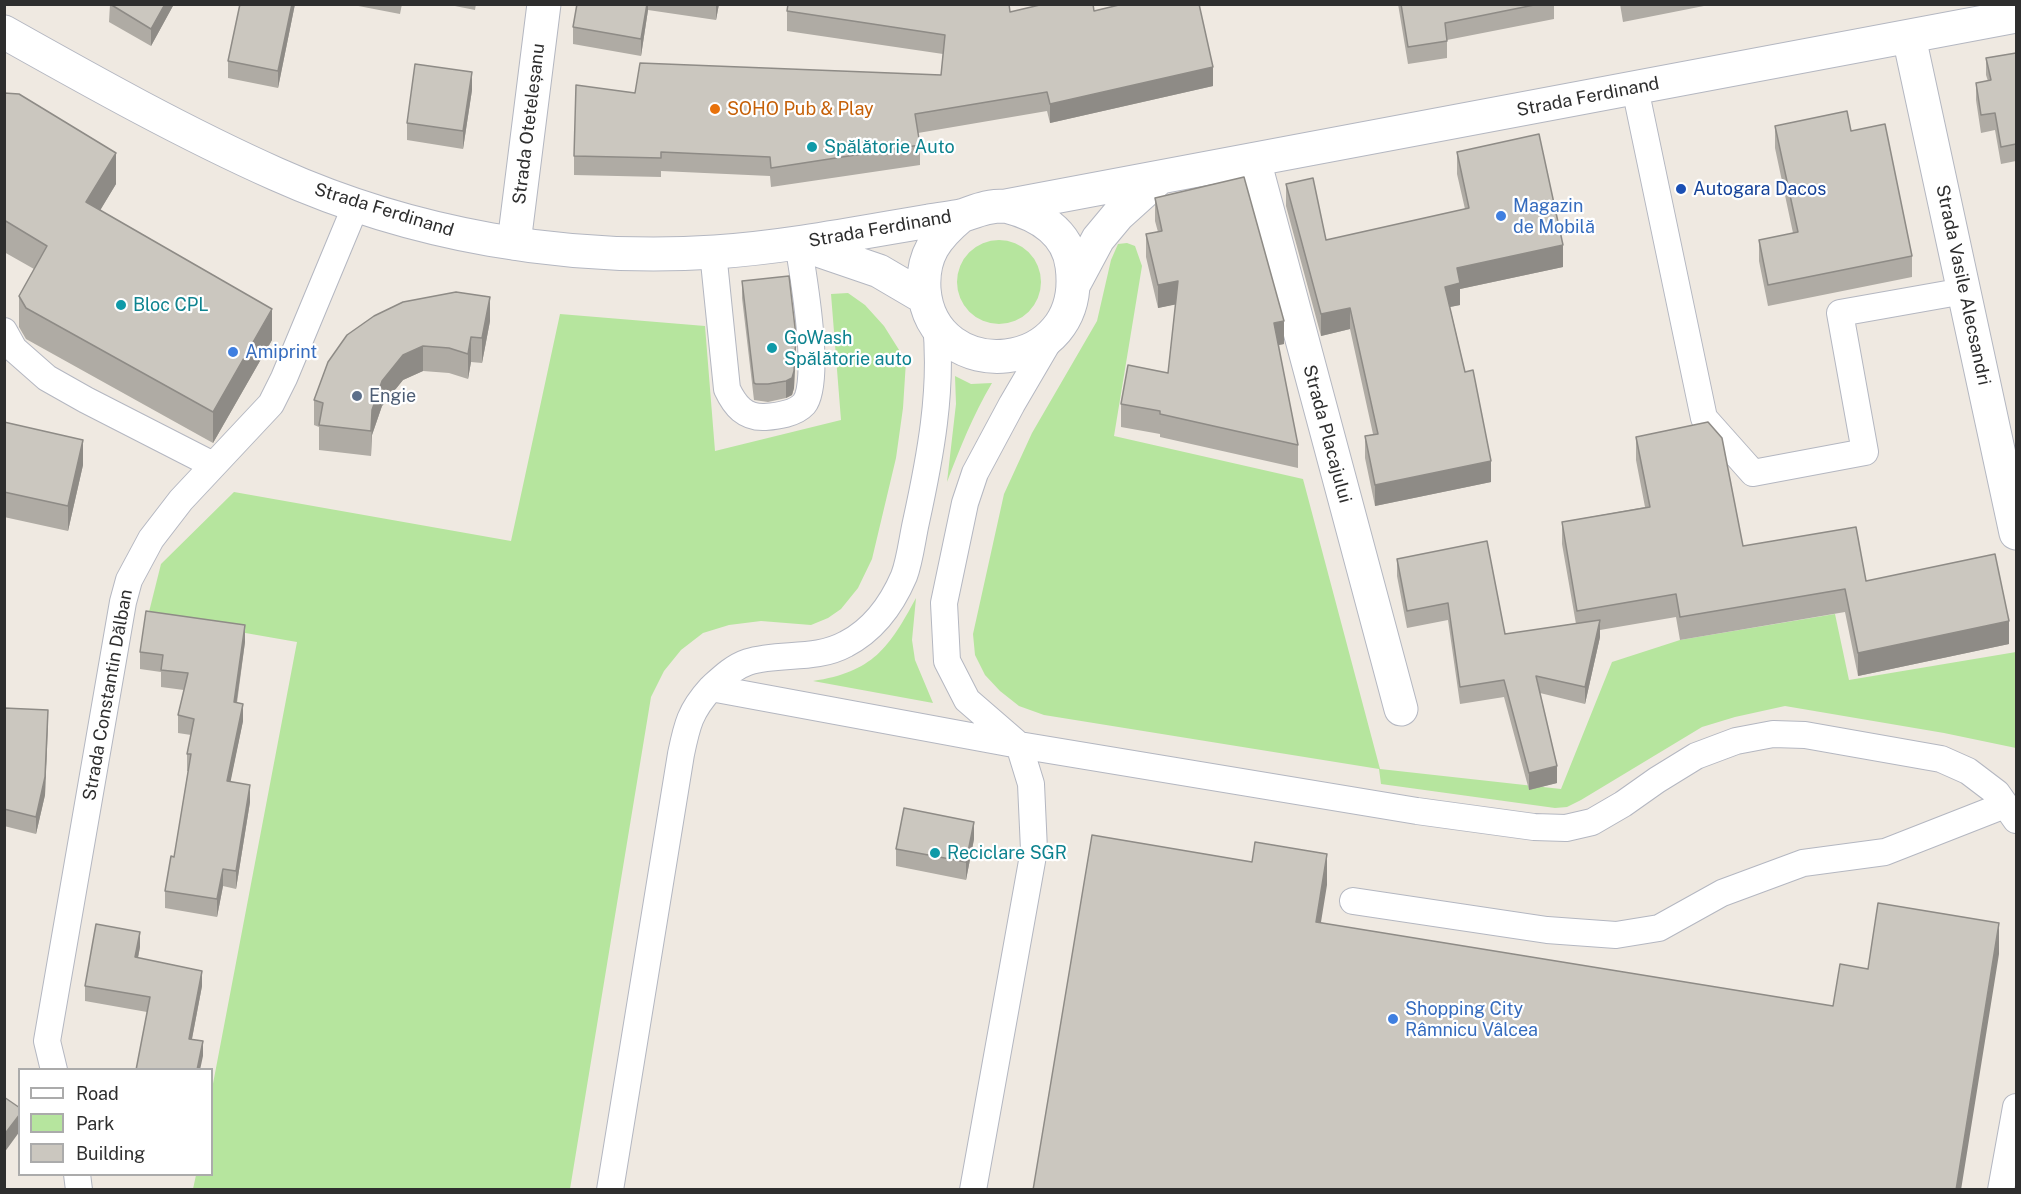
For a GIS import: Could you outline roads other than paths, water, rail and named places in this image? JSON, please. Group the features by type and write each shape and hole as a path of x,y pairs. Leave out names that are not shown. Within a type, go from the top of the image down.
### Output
{"street":[{"name":"Strada Oteteleșanu","path":"514,243 544,4"},
{"name":"Strada Ferdinand","path":"8,41 278,175 357,205 458,233 575,251 629,254 713,252 798,243 961,216 990,206 1006,206 1159,178 2016,16"},
{"name":"Strada Vasile Alecsandri","path":"1909,38 2016,533"},
{"name":"Strada Placajului","path":"1254,159 1401,709"},
{"name":"Strada Ferdinand","path":"1075,282 1098,239 1118,215 1159,178"},
{"name":"Strada Ferdinand","path":"798,243 879,271 930,311 951,340 970,352 992,357 1014,356 1036,348 1054,334 1065,319 1072,301 1075,282 1072,260 1062,240 1047,223 1028,212 1006,206"},
{"name":"Strada Ferdinand","path":"930,311 923,274 929,251 943,231 961,216"}],"lane":[{"path":"1635,88 1704,418 1753,473 1865,452 1840,313 1964,291"},
{"name":"Strada Constantin Dălban","path":"54,1068 47,1041 123,602 129,580 151,539 181,500 271,404 357,205"},
{"path":"713,252 727,389 733,402 742,412 757,417 773,416 792,412 803,405 810,392 810,339 798,243"},
{"path":"610,1190 687,724 697,703 726,674 747,662 826,653 847,644 873,625 890,603 904,575 931,452 938,368 930,311"},
{"path":"4,331 14,349 47,378 213,465"},
{"path":"973,1190 1034,850 1031,784 1019,745 967,700 947,661 944,603 965,503 975,473 1007,413 1054,334"},
{"path":"711,688 1019,745 1418,811 1534,827 1566,828 1592,822 1696,756 1736,741 1773,734 1805,735 1941,759 1968,771 1997,793 2011,812 1885,852 1803,863 1722,893 1659,928 1616,935 1547,930 1353,901"},
{"path":"2001,1190 2016,1107"}],"place":[{"name":"SOHO Pub & Play","path":"715,109"},
{"name":"Spălătorie Auto","path":"812,147"},
{"name":"Autogara Dacos","path":"1681,189"},
{"name":"Magazin de Mobilă","path":"1501,216"},
{"name":"Bloc CPL","path":"121,305"},
{"name":"GoWash Spălătorie auto","path":"772,348"},
{"name":"Amiprint","path":"233,352"},
{"name":"Engie","path":"357,396"},
{"name":"Reciclare SGR","path":"935,853"},
{"name":"Shopping City Râmnicu Vâlcea","path":"1393,1019"}]}
